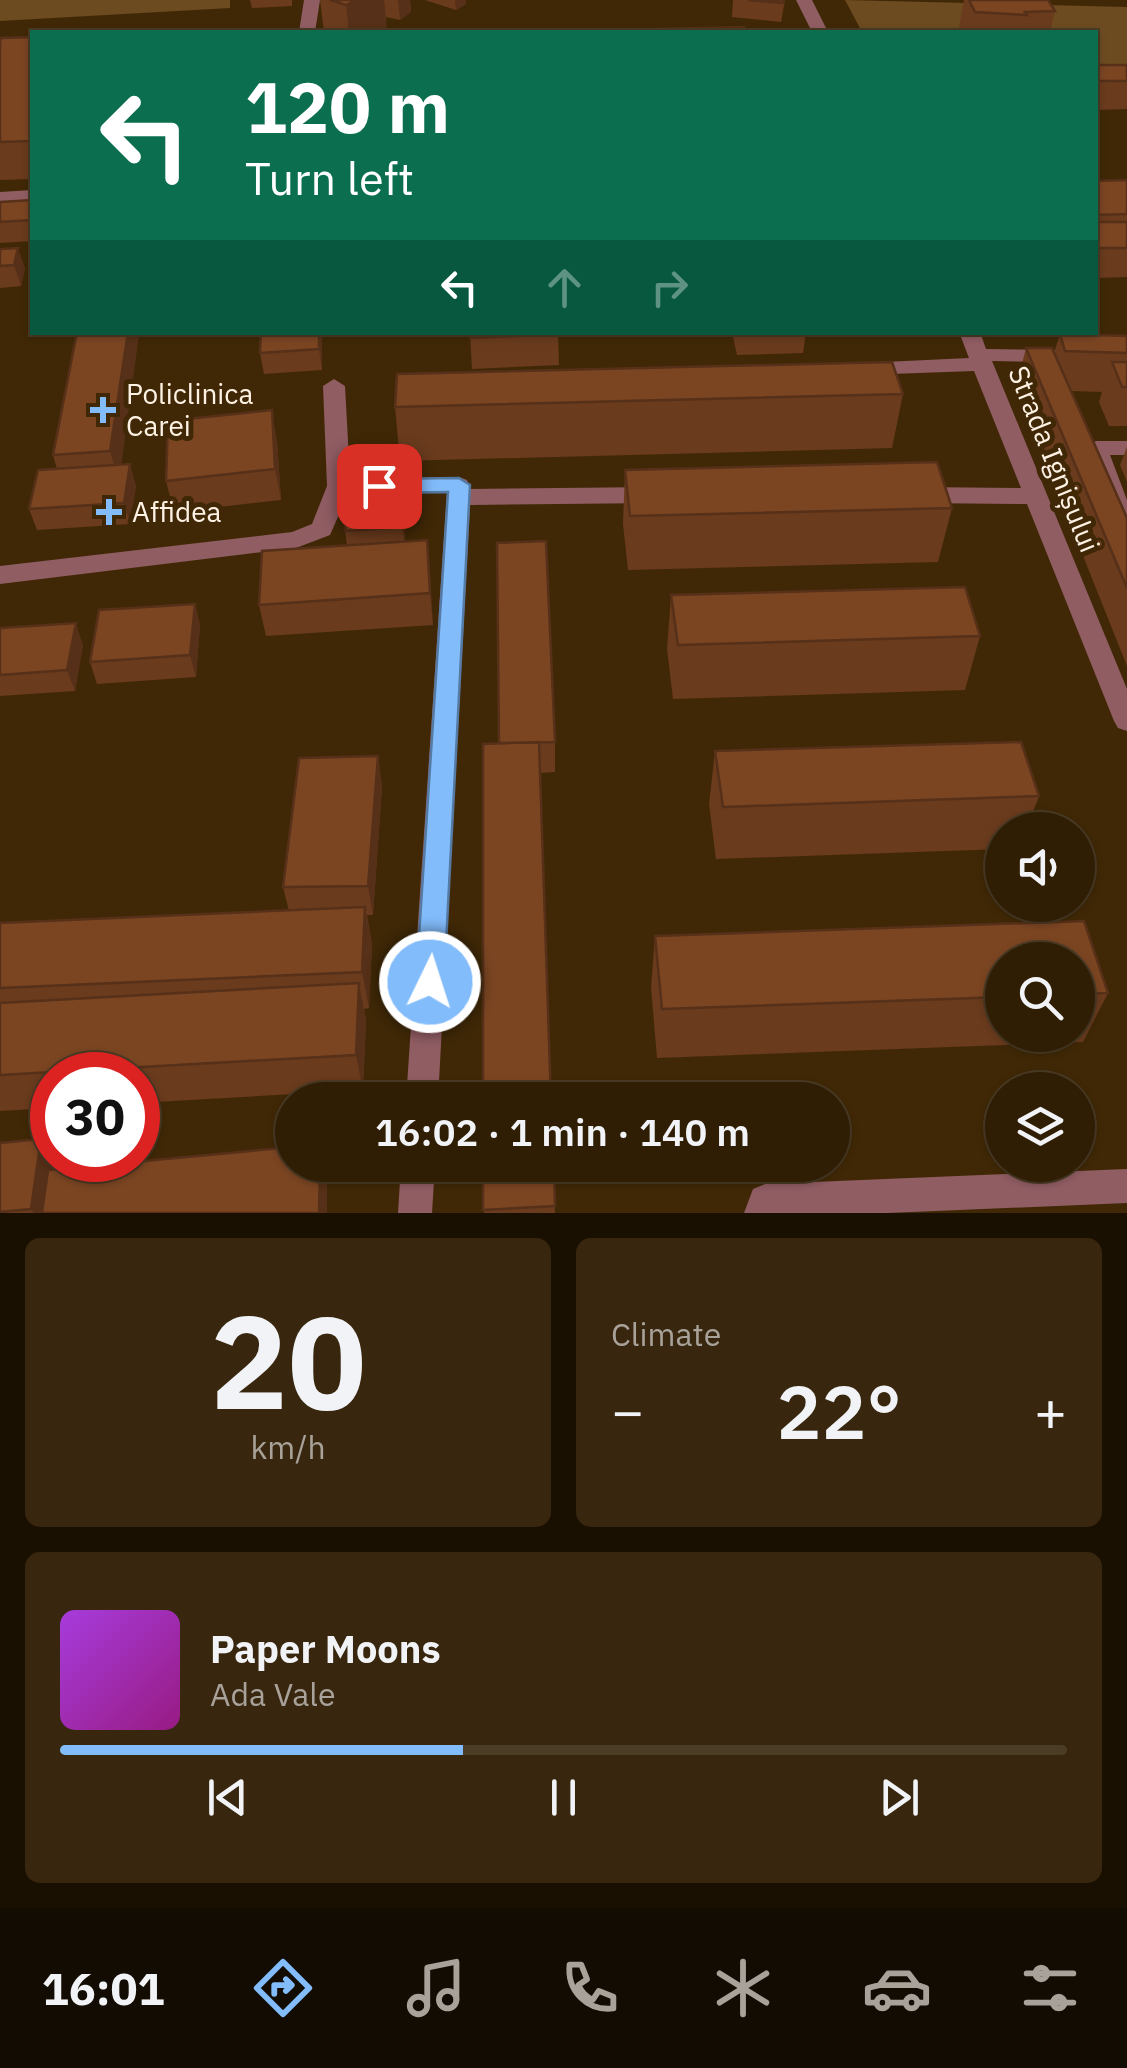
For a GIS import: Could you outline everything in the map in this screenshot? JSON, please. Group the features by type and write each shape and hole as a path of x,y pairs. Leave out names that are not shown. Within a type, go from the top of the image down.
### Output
{"street":[{"path":"307,30 312,18 312,0"},
{"path":"804,0 819,30"},
{"path":"0,198 30,196"},
{"name":"Strada Ignișului","path":"970,335 1127,721"},
{"path":"846,370 982,360 1029,364 1075,356"},
{"path":"0,574 296,540 322,530 340,486 334,386"},
{"path":"1127,448 1090,441 1122,506 1127,532"},
{"path":"340,486 686,496"},
{"path":"423,1082 459,491"},
{"path":"881,496 1036,496"},
{"path":"415,1213 417,1182"},
{"path":"761,1213 766,1201 1127,1186"}],"shaded area":[{"path":"0,0 230,0 230,8 0,21"},
{"path":"845,0 1127,7 1127,82 1098,82 1098,30 861,30"}],"building":[{"path":"330,0 356,0 346,5"},
{"path":"969,0 1048,0 1055,11 1025,12 1027,15 975,12"},
{"path":"744,27 745,30 654,30"},
{"path":"30,37 30,141 0,142 1,38"},
{"path":"1098,65 1127,65 1127,81 1098,81"},
{"path":"1127,180 1127,214 1098,215 1098,181"},
{"path":"30,200 30,220 0,222 0,202"},
{"path":"1098,222 1127,222 1127,248 1098,248"},
{"path":"18,248 14,265 0,266 0,249"},
{"path":"76,335 128,335 110,451 53,455"},
{"path":"261,335 319,335 319,349 260,353"},
{"path":"470,335 537,335 470,338"},
{"path":"1060,335 1127,336 1127,353 1065,351"},
{"path":"1026,348 1052,348 1127,518 1127,588"},
{"path":"892,362 903,394 395,407 397,374"},
{"path":"1112,362 1127,362 1127,387 1122,387"},
{"path":"272,410 275,469 166,481 168,421"},
{"path":"937,462 952,508 630,516 625,470"},
{"path":"130,464 124,503 29,509 38,470"},
{"path":"402,494 402,527 345,531 345,498"},
{"path":"427,540 430,593 259,605 262,551"},
{"path":"546,541 555,742 499,743 497,543"},
{"path":"965,587 980,636 678,645 671,595"},
{"path":"195,604 190,655 90,662 99,610"},
{"path":"76,623 67,670 0,675 0,628"},
{"path":"539,742 550,1082 483,1082 483,744"},
{"path":"1021,742 1039,796 723,807 715,751"},
{"path":"378,756 368,886 283,887 299,758"},
{"path":"365,907 362,972 0,988 0,923"},
{"path":"1084,922 1091,942 985,942 985,998 662,1009 655,936"},
{"path":"1095,954 1108,993 1095,993"},
{"path":"359,983 356,1055 160,1066 160,1052 30,1052 30,1073 0,1075 0,1003"},
{"path":"30,1140 30,1182 35,1182 31,1209 0,1212 0,1143"},
{"path":"275,1149 275,1182 320,1182 319,1213 42,1213 46,1182 160,1182 160,1159"},
{"path":"483,1182 554,1182 555,1206 483,1210"}],"place":[{"name":"Policlinica Carei","path":"103,410"},
{"name":"Affidea","path":"109,512"}],"route":[{"path":"379,486 459,485 430,982"}]}
